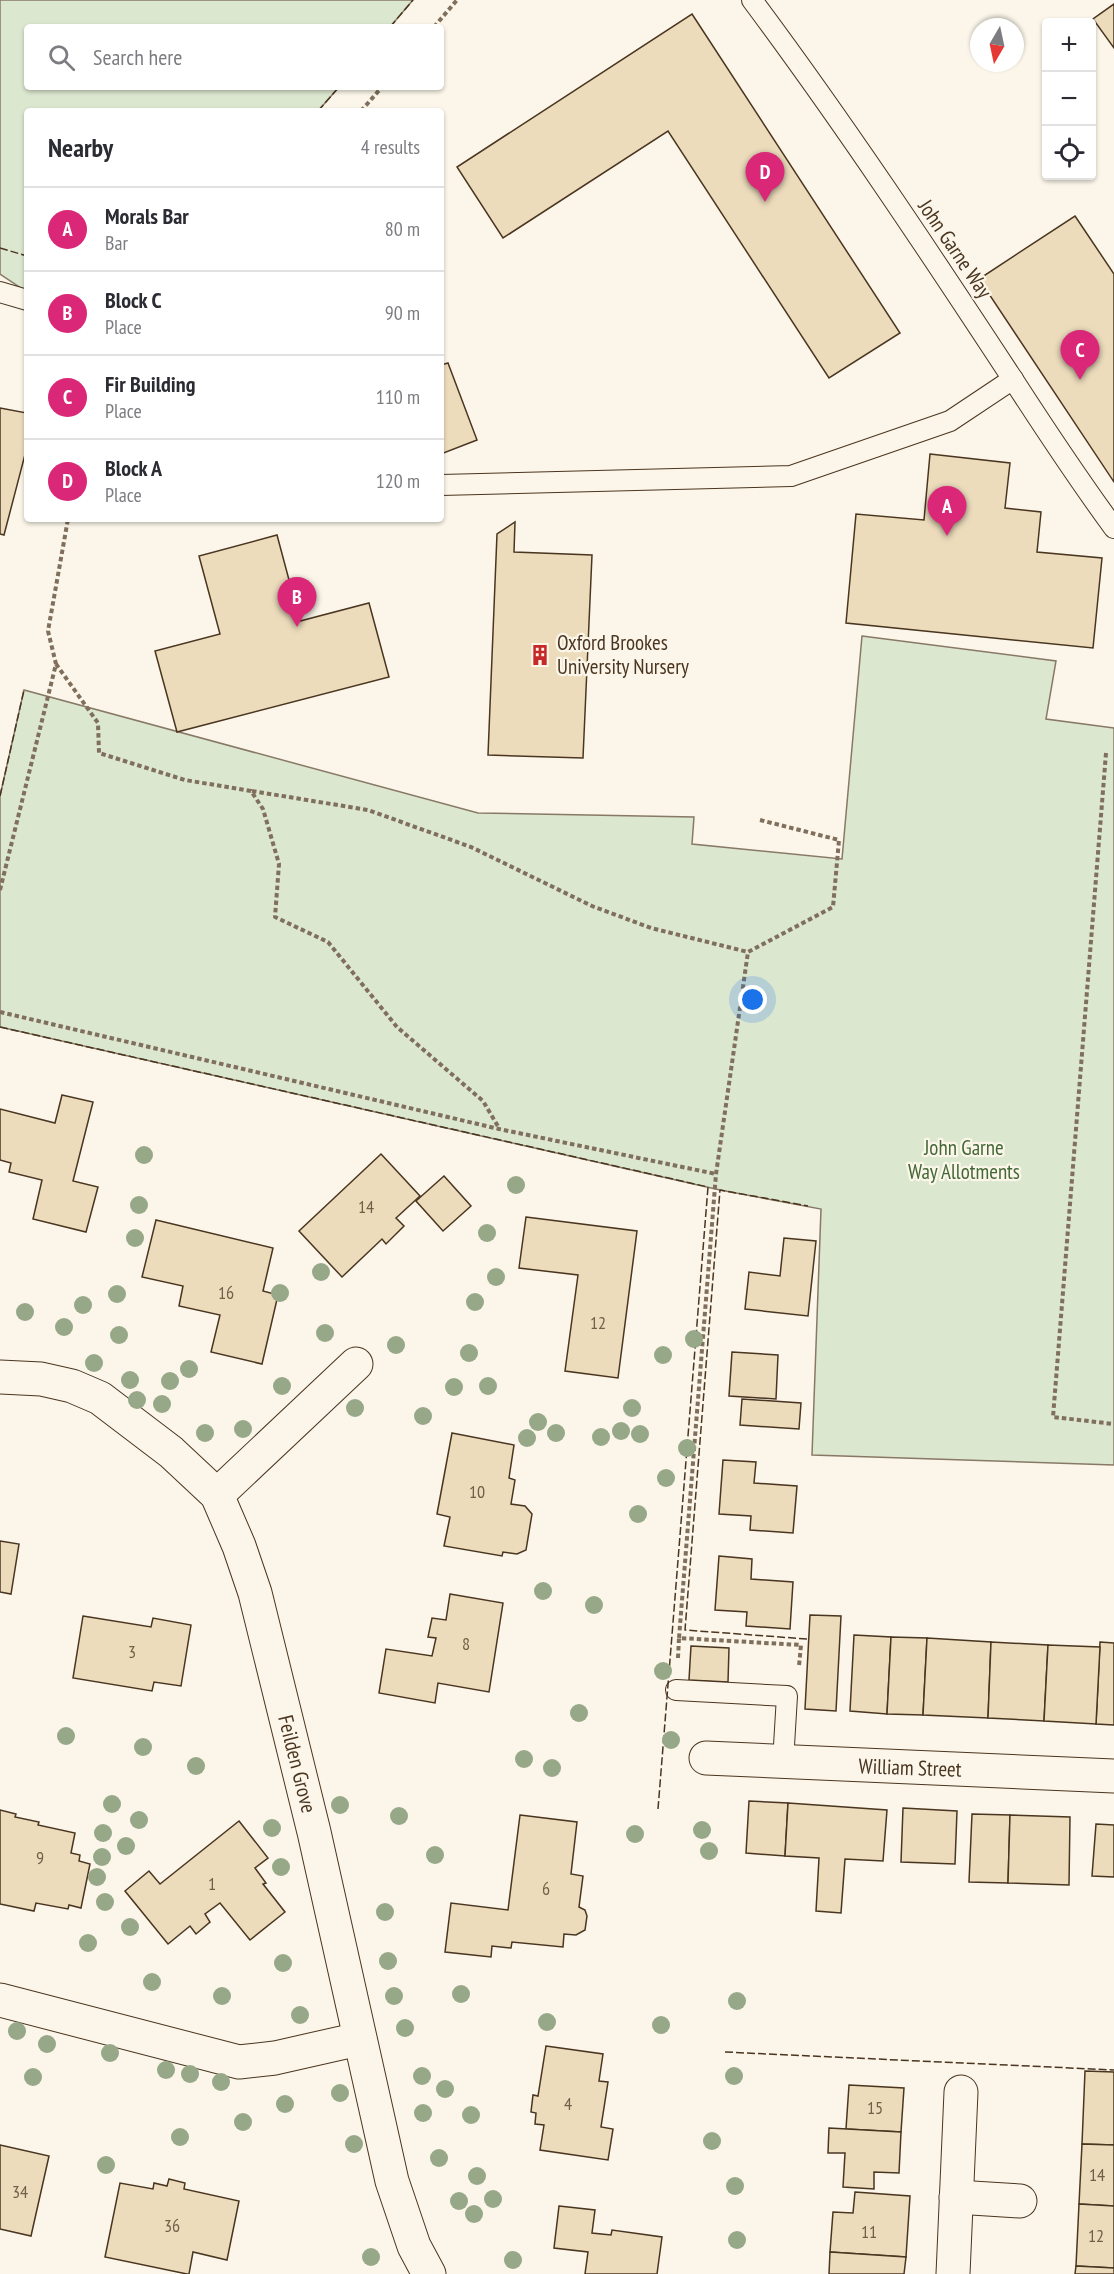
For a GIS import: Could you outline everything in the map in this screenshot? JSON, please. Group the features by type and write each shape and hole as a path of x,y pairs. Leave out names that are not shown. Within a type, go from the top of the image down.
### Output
{"street":[{"path":"217,1495 356,1364"},
{"name":"Feilden Grove","path":"0,1377 41,1380 72,1386 100,1398 171,1452 217,1495 239,1546 255,1593 314,1832 392,2181 414,2246 429,2274"},
{"name":"William Street","path":"706,1758 1114,1776"},
{"path":"0,2000 239,2062 275,2058 359,2039"},
{"path":"953,2274 961,2092"},
{"path":"956,2197 1020,2201"}],"lane":[{"name":"John Garne Way","path":"752,0 816,86 1013,379 1054,444 1114,528"},
{"path":"0,292 24,299"},
{"path":"444,485 791,476 950,421 1013,379"},
{"path":"676,1690 788,1696 783,1762"}],"path":[{"path":"437,24 457,0"},
{"path":"364,108 379,90"},
{"path":"67,522 48,631 56,664 98,723 99,753 185,780 368,810 471,847 592,906 651,928 747,952 833,908 839,840 760,820"},
{"path":"0,890 56,664"},
{"path":"1106,753 1053,1417 1114,1424"},
{"path":"251,791 263,809 279,864 275,917 328,942 397,1028 483,1101 499,1129"},
{"path":"747,952 716,1174 679,1638 801,1645 799,1668"},
{"path":"0,1012 499,1129 716,1174"}],"green space":[{"path":"0,0 413,0 393,24 24,24 24,90 336,90 321,108 24,108 24,290 0,274"},
{"name":"John Garne Way Allotments","path":"862,636 1056,661 1046,719 1114,728 1114,1465 812,1455 821,1209 720,1190 0,1027 0,796 24,690 478,813 694,817 692,844 842,859"}],"building":[{"path":"1114,4 1114,48 1096,23 1094,18"},
{"path":"692,14 900,333 829,378 668,131 503,238 457,167"},
{"path":"1075,216 1114,274 1114,482 979,279"},
{"path":"448,363 477,440 444,453 444,364"},
{"path":"0,408 24,412 24,458 4,535 0,534"},
{"path":"930,454 1010,463 1005,508 1041,512 1037,552 1102,558 1093,648 846,623 856,514 924,520"},
{"name":"Oxford Brookes University Nursery","path":"515,522 514,552 592,555 583,758 488,755 497,534"},
{"path":"277,535 300,621 369,603 389,677 177,732 155,651 220,634 199,556"},
{"path":"62,1095 93,1102 73,1181 98,1187 86,1232 33,1219 42,1180 9,1172 11,1163 0,1160 0,1109 55,1123"},
{"path":"381,1154 420,1196 396,1218 404,1226 386,1244 382,1239 342,1277 299,1231"},
{"path":"444,1176 471,1206 443,1231 416,1201"},
{"path":"526,1217 637,1231 618,1378 565,1371 578,1275 519,1268"},
{"path":"156,1220 273,1248 263,1291 278,1295 262,1364 211,1352 220,1315 179,1306 183,1286 142,1277"},
{"path":"784,1238 816,1241 808,1316 745,1309 749,1272 780,1276"},
{"path":"732,1352 778,1355 776,1399 729,1396"},
{"path":"742,1399 801,1403 799,1429 740,1425"},
{"path":"452,1433 514,1445 509,1478 515,1480 511,1504 525,1506 532,1514 526,1550 517,1554 503,1552 502,1556 444,1546 450,1517 437,1514"},
{"path":"723,1460 756,1462 754,1483 797,1486 793,1533 750,1530 751,1516 719,1514"},
{"path":"0,1541 19,1544 11,1594 0,1592"},
{"path":"719,1556 752,1559 751,1579 793,1582 790,1629 746,1626 747,1612 715,1610"},
{"path":"450,1594 503,1603 489,1692 438,1683 435,1703 379,1693 386,1649 432,1656 436,1638 428,1637 432,1618 446,1620"},
{"path":"810,1615 841,1616 836,1711 805,1709"},
{"path":"83,1616 151,1627 153,1618 191,1625 181,1686 154,1682 152,1691 73,1678"},
{"path":"854,1635 891,1637 887,1714 850,1711"},
{"path":"891,1637 927,1638 923,1715 887,1714"},
{"path":"927,1638 991,1642 988,1718 923,1715"},
{"path":"991,1642 1048,1645 1044,1721 988,1718"},
{"path":"1100,1642 1114,1643 1114,1725 1096,1724"},
{"path":"1048,1645 1100,1647 1096,1724 1044,1721"},
{"path":"691,1646 729,1648 728,1682 689,1680"},
{"path":"749,1801 788,1803 785,1856 746,1853"},
{"path":"788,1803 887,1810 883,1861 845,1859 841,1913 816,1911 819,1858 785,1856"},
{"path":"903,1808 957,1811 955,1864 901,1862"},
{"path":"0,1810 16,1814 15,1817 39,1822 38,1825 75,1833 71,1853 80,1855 79,1861 90,1864 81,1908 69,1905 68,1909 36,1903 34,1911 0,1904"},
{"path":"972,1814 1010,1815 1008,1883 969,1882"},
{"path":"520,1815 577,1822 571,1874 583,1876 579,1907 585,1910 587,1916 585,1930 576,1935 564,1934 563,1947 512,1942 511,1948 492,1946 491,1957 445,1952 451,1903 508,1910"},
{"path":"1010,1815 1070,1817 1069,1885 1008,1883"},
{"path":"239,1821 268,1858 255,1868 266,1883 263,1884 285,1912 250,1940 220,1903 205,1914 210,1922 196,1934 190,1926 168,1944 125,1891 149,1871 160,1884"},
{"path":"1096,1824 1114,1825 1114,1877 1092,1876"},
{"path":"546,2046 603,2054 599,2081 608,2082 601,2127 613,2129 608,2160 540,2150 544,2125 535,2124 536,2113 531,2112 533,2095 538,2096"},
{"path":"1085,2071 1114,2072 1114,2145 1082,2144"},
{"path":"849,2085 904,2088 901,2132 846,2129"},
{"path":"829,2128 901,2132 899,2173 874,2172 874,2189 843,2187 845,2153 828,2153"},
{"path":"1082,2144 1114,2145 1114,2206 1079,2204"},
{"path":"0,2145 49,2156 31,2236 0,2229"},
{"path":"169,2179 185,2183 184,2189 239,2201 227,2260 193,2252 189,2274 187,2274 105,2257 120,2183 153,2189 154,2183 167,2186"},
{"path":"855,2192 910,2196 906,2257 830,2252 833,2212 853,2213"},
{"path":"1079,2204 1114,2206 1114,2268 1076,2266"},
{"path":"559,2206 595,2210 592,2233 611,2235 612,2230 662,2237 657,2274 585,2274 588,2252 554,2248"},
{"path":"830,2252 906,2257 904,2274 829,2274"},
{"path":"1076,2266 1114,2268 1114,2274 1075,2274"}],"fence":[{"path":"393,24 413,0"},
{"path":"321,108 336,90"},
{"path":"0,248 24,255"},
{"path":"0,796 24,690"},
{"path":"0,1027 708,1187 658,1809"},
{"path":"807,1639 685,1630 720,1190 808,1206"},
{"path":"725,2052 1114,2070"}],"place":[{"name":"Block A","path":"765,202"},
{"name":"Fir Building","path":"1080,380"},
{"name":"Morals Bar","path":"947,536"},
{"name":"Block C","path":"297,627"},
{"name":"Oxford Brookes University Nursery","path":"540,655"}]}
